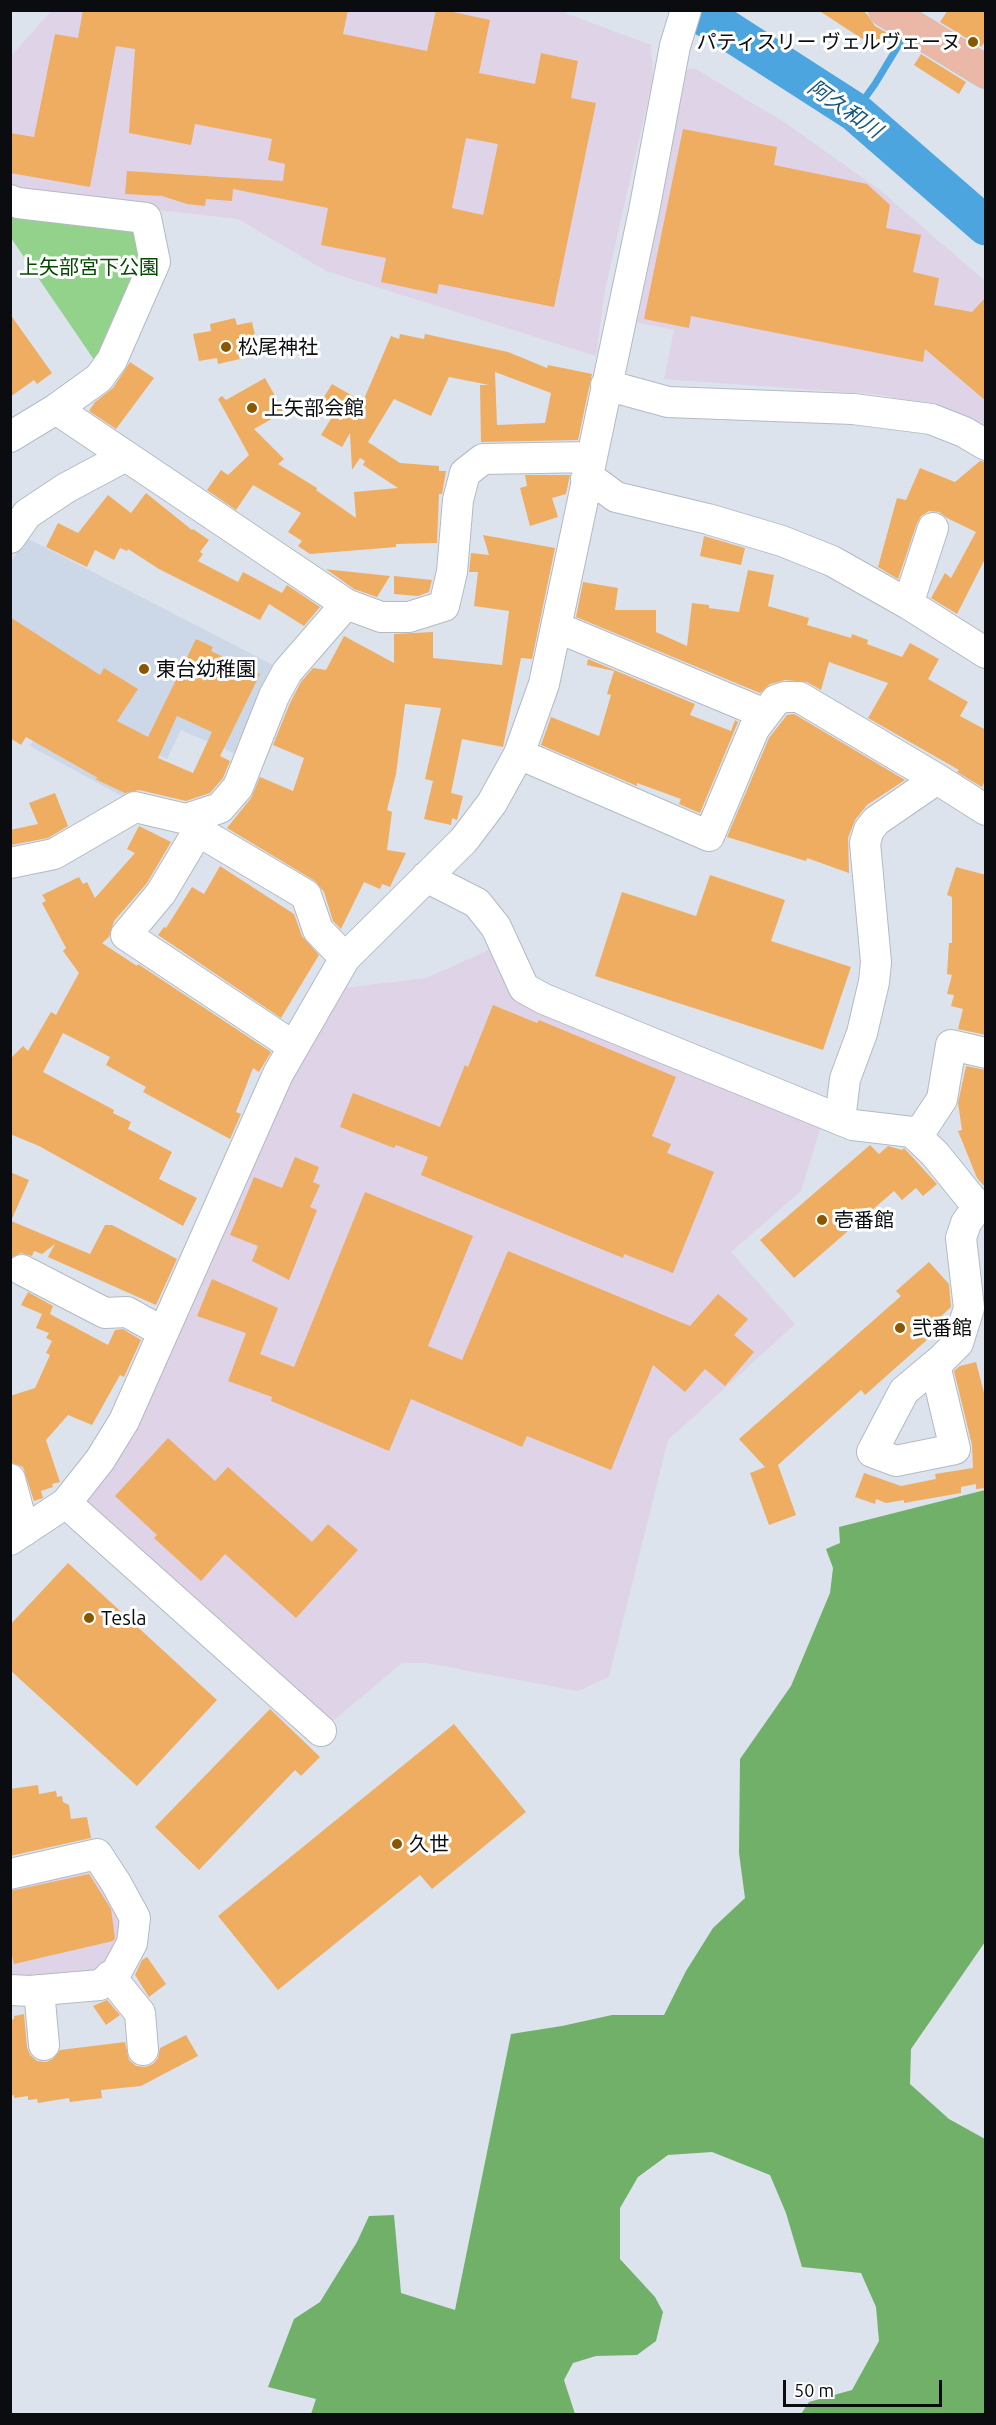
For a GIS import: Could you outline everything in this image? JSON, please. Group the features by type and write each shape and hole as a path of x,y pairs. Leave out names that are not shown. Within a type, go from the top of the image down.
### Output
{"main road":[{"path":"904,15 986,72"}],"street":[{"path":"10,1479 17,1535 66,1503 100,1460 124,1421 278,1074 345,958 464,840 492,803 519,754 544,684 682,22"},
{"path":"10,200 18,203 146,218 155,262 112,360 99,378 56,409 10,437"},
{"path":"606,385 668,402 853,409 931,419 964,432 986,446"},
{"path":"56,409 346,604 381,617 409,617 444,606 452,572 458,500 465,473 483,459 588,468"},
{"path":"10,538 27,514 66,488 126,456"},
{"path":"588,468 597,483 616,498 708,519 782,541 832,561 908,604 986,653"},
{"path":"908,604 933,528"},
{"path":"293,1046 126,935 160,893 200,823 220,808 238,787 274,696 287,672 346,604"},
{"path":"556,627 765,714"},
{"path":"519,754 709,836 754,729 776,700 785,697 799,697 937,778 986,810"},
{"path":"840,1120 845,1079 862,1033 874,982 876,962 865,843 869,830 876,821 937,778"},
{"path":"10,862 54,854 135,807 200,823 306,895 318,930 345,958"},
{"path":"426,877 477,903 495,927 524,988 544,999 853,1125 912,1132 982,1207 966,1223 961,1238 969,1308 958,1343 935,1365"},
{"path":"917,1137 942,1099 951,1045 986,1053"},
{"path":"22,1270 105,1313 128,1312 163,1332"},
{"path":"66,1503 321,1731"},
{"path":"10,1874 97,1854 117,1883 135,1918 132,1942 117,1971 100,1984 25,1990 44,2045"},
{"path":"110,1976 140,2013 143,2050"}],"shaded area":[{"path":"51,11 560,11 651,45 653,78 605,290 596,356 326,271 238,219 18,194 11,190 11,56"},
{"path":"694,68 787,124 881,191 985,281 985,432 961,416 883,395 664,379 674,330 630,321 685,70"},
{"name":"東台幼稚園","path":"25,537 279,668 245,758 181,730 167,759 152,752 131,801 30,746 57,699 11,669 10,565"},
{"path":"489,950 509,986 822,1123 801,1191 731,1252 795,1324 668,1440 609,1677 578,1691 426,1663 402,1663 333,1721 84,1501 336,989 426,978"},
{"path":"89,1865 126,1917 125,1941 95,1975 11,1983 11,1882"}],"green space":[{"name":"上矢部宮下公園","path":"10,211 137,225 145,261 99,367 11,238"},
{"path":"985,1490 985,1942 911,2049 910,2084 949,2119 985,2139 985,2414 801,2414 809,2402 852,2390 879,2341 876,2307 861,2273 802,2267 786,2213 770,2175 712,2152 668,2155 638,2177 620,2208 620,2259 655,2297 663,2312 656,2341 637,2355 596,2356 573,2363 564,2380 575,2414 311,2414 316,2399 268,2387 294,2319 320,2302 357,2242 369,2216 394,2215 401,2293 455,2310 511,2034 612,2015 664,2015 686,1971 713,1928 745,1898 739,1853 740,1759 791,1686 830,1593 833,1568 826,1549 840,1543 839,1527"}],"building":[{"path":"83,10 348,10 343,34 427,51 436,10 444,10 490,20 479,73 535,84 541,53 578,61 571,98 596,103 554,307 439,284 437,294 381,282 386,258 321,245 328,208 233,189 232,201 206,199 205,206 187,204 162,196 125,194 127,171 283,181 285,164 268,160 272,139 195,124 191,145 129,133 135,49 116,46 90,187 10,173 10,133 34,137 55,34 78,38","holes":["466,138 498,144 483,215 452,208"]},
{"path":"818,10 862,10 875,26 887,33 882,43 870,36 867,42"},
{"path":"948,10 986,10 986,40 981,47 940,22"},
{"path":"921,54 966,82 959,94 914,65"},
{"path":"683,129 777,147 774,165 867,184 890,205 886,228 921,235 913,272 939,278 934,305 972,312 986,297 986,401 925,349 923,362 691,316 689,328 644,319"},
{"path":"10,314 52,373 37,384 34,380 10,397"},
{"path":"235,318 237,325 252,322 258,349 250,350 253,356 218,364 217,358 199,361 193,334 211,331 210,324"},
{"path":"400,334 424,339 425,334 508,352 547,368 548,365 592,374 578,440 481,442 480,385 489,385 449,377 431,416 394,399 368,442 400,463 439,466 439,471 446,471 442,494 439,494 437,543 396,544 396,547 310,554 298,546 302,541 288,532 301,513 253,485 236,510 207,490 221,470 228,475 249,455 218,399 222,396 226,400 265,378 284,412 254,429 284,459 278,464 317,488 316,490 356,518 354,492 398,488 363,465 365,461 360,458 352,470 350,433 342,447 321,435 334,414 319,405 332,384 358,399 360,396 364,399 391,336 399,339","holes":["495,372 551,393 545,423 497,425"]},
{"path":"130,362 154,378 116,429 89,411 95,402 113,388"},
{"path":"980,461 986,462 986,557 957,614 931,598 945,573 951,578 976,532 939,512 929,511 921,516 917,523 898,579 878,567 897,498 906,500 920,468 955,482"},
{"path":"525,475 570,475 566,494 552,498 558,517 530,526 520,488 527,486"},
{"path":"146,493 192,530 209,540 200,552 203,554 198,561 238,582 243,572 282,593 287,585 320,607 304,626 269,604 260,620 159,569 128,549 127,551 120,548 114,560 95,550 87,567 46,547 58,523 78,533 108,495 131,513"},
{"path":"483,535 555,548 532,659 521,658 503,747 462,739 451,793 463,796 457,820 452,818 451,825 424,819 433,781 425,779 441,708 405,704 396,774 387,810 392,812 387,850 406,853 390,887 382,884 380,889 364,882 341,929 333,921 324,892 315,881 227,828 251,798 260,777 293,791 304,758 273,745 301,682 313,668 326,670 344,636 394,663 394,634 433,632 433,658 502,665 509,611 474,606 478,572 469,572 471,553 489,555"},
{"path":"704,536 745,548 741,565 700,556"},
{"path":"326,569 390,576 377,597 354,589"},
{"path":"748,570 774,575 768,606 809,618 807,625 851,638 852,634 868,640 867,644 902,657 910,643 939,659 928,679 968,702 960,716 986,730 986,779 982,787 957,772 959,770 868,718 888,683 829,662 821,690 807,682 785,680 770,684 760,693 576,617 583,582 618,588 615,610 656,610 656,632 687,646 692,603 739,612"},
{"path":"394,576 432,580 429,592 418,596 394,594"},
{"path":"10,617 100,675 104,668 138,689 117,721 148,737 196,639 213,647 211,651 260,674 220,756 230,761 223,778 210,793 186,801 139,790 125,793 95,779 98,778 26,737 21,745 10,738","holes":["177,716 212,732 193,773 158,758"]},
{"path":"588,659 695,704 690,715 731,731 735,720 738,722 700,813 679,804 681,799 637,783 637,786 541,745 551,717 599,736 611,695 607,694 614,671 587,665"},
{"path":"794,714 905,780 867,805 855,820 848,838 849,873 807,858 806,861 727,837 769,738 787,715"},
{"path":"55,793 68,826 48,838 11,845 10,830 38,824 29,803"},
{"path":"139,826 171,842 147,883 114,921 109,937 102,943 137,966 138,964 271,1052 259,1072 253,1068 236,1112 241,1114 230,1139 143,1092 146,1087 106,1065 110,1057 63,1033 43,1072 114,1110 113,1113 131,1122 128,1129 172,1152 159,1179 197,1198 183,1226 39,1146 10,1134 10,1059 23,1046 28,1051 51,1012 56,1015 79,973 63,951 66,948 42,903 46,901 42,895 79,877 83,884 87,882 95,898 135,853 127,849"},
{"path":"220,866 294,914 302,936 319,955 281,1018 158,935 164,927 166,928 192,887 204,894"},
{"path":"956,867 986,875 986,1035 958,1029 963,1009 951,1006 954,995 947,994 952,975 947,974 949,943 952,943 952,897 947,895"},
{"path":"710,875 785,900 771,941 851,967 823,1050 595,976 622,892 696,916"},
{"path":"493,1005 537,1023 539,1020 676,1077 652,1136 671,1144 667,1153 714,1172 673,1273 624,1254 623,1258 421,1175 428,1157 396,1145 394,1148 340,1127 353,1093 440,1127"},
{"path":"966,1066 986,1070 986,1188 977,1178 958,1131 962,1130 958,1103"},
{"name":"壱番館","path":"870,1145 879,1154 888,1146 902,1150 904,1148 937,1184 923,1196 916,1188 902,1200 894,1191 794,1278 760,1240"},
{"path":"295,1157 319,1167 313,1182 320,1185 310,1207 317,1210 289,1280 252,1261 258,1246 230,1235 254,1177 282,1188"},
{"path":"10,1172 29,1180 11,1221 90,1254 105,1225 112,1225 177,1259 156,1305 48,1257 55,1244 42,1254 34,1251 32,1256 21,1253 10,1258"},
{"path":"365,1192 473,1236 428,1346 462,1360 508,1251 690,1326 718,1294 748,1319 734,1335 754,1352 725,1386 705,1369 685,1392 653,1365 611,1470 527,1436 522,1447 411,1399 389,1451 271,1401 272,1397 228,1381 246,1333 197,1316 212,1279 278,1308 260,1354 294,1367"},
{"path":"929,1262 949,1284 951,1307 932,1325 937,1331 865,1395 861,1390 778,1465 796,1515 769,1525 750,1473 765,1467 739,1439 901,1296 896,1291"},
{"path":"28,1292 53,1306 50,1314 108,1345 115,1330 123,1329 141,1340 124,1377 120,1375 92,1425 68,1415 46,1440 60,1482 41,1491 43,1498 34,1501 23,1467 10,1462 10,1396 35,1388 50,1355 46,1353 52,1341 46,1338 49,1333 36,1328 42,1314 21,1305"},
{"path":"976,1362 986,1400 986,1488 976,1489 976,1484 961,1487 961,1493 904,1503 904,1500 886,1503 876,1499 875,1504 855,1497 864,1473 901,1486 936,1479 935,1474 973,1468 972,1445 954,1371 960,1366"},
{"path":"168,1438 215,1481 228,1467 312,1542 328,1524 358,1550 296,1618 225,1554 201,1581 154,1538 157,1535 115,1496"},
{"path":"68,1563 217,1700 137,1786 10,1670 10,1625"},
{"path":"270,1709 320,1757 301,1776 295,1770 199,1870 155,1827"},
{"name":"久世","path":"454,1724 526,1812 432,1889 420,1875 278,1990 218,1916"},
{"path":"38,1785 39,1794 56,1791 57,1797 62,1796 63,1802 69,1805 71,1819 87,1817 91,1838 10,1856 10,1789"},
{"path":"89,1874 111,1909 115,1938 113,1941 14,1964 10,1947 10,1891"},
{"path":"147,1957 166,1984 149,1997 135,1975 142,1960"},
{"path":"107,2000 120,2015 106,2025 93,2006"},
{"path":"24,2014 27,2047 30,2055 37,2061 46,2062 53,2059 60,2050 125,2042 129,2060 136,2066 145,2067 153,2064 158,2058 160,2048 186,2035 198,2056 141,2086 101,2090 102,2098 70,2102 69,2098 38,2103 37,2099 28,2100 28,2096 14,2098 14,2095 10,2096 10,2020 14,2019 14,2016"}],"waterway":[{"name":"阿久和川","path":"691,10 718,24 855,112 986,226"},
{"path":"855,112 906,33"}],"place":[{"name":"パティスリー ヴェルヴェーヌ","path":"973,42"},
{"name":"松尾神社","path":"226,347"},
{"name":"上矢部会館","path":"252,408"},
{"name":"東台幼稚園","path":"144,669"},
{"name":"壱番館","path":"822,1220"},
{"name":"弐番館","path":"900,1328"},
{"name":"Tesla","path":"89,1618"},
{"name":"久世","path":"397,1844"}]}
